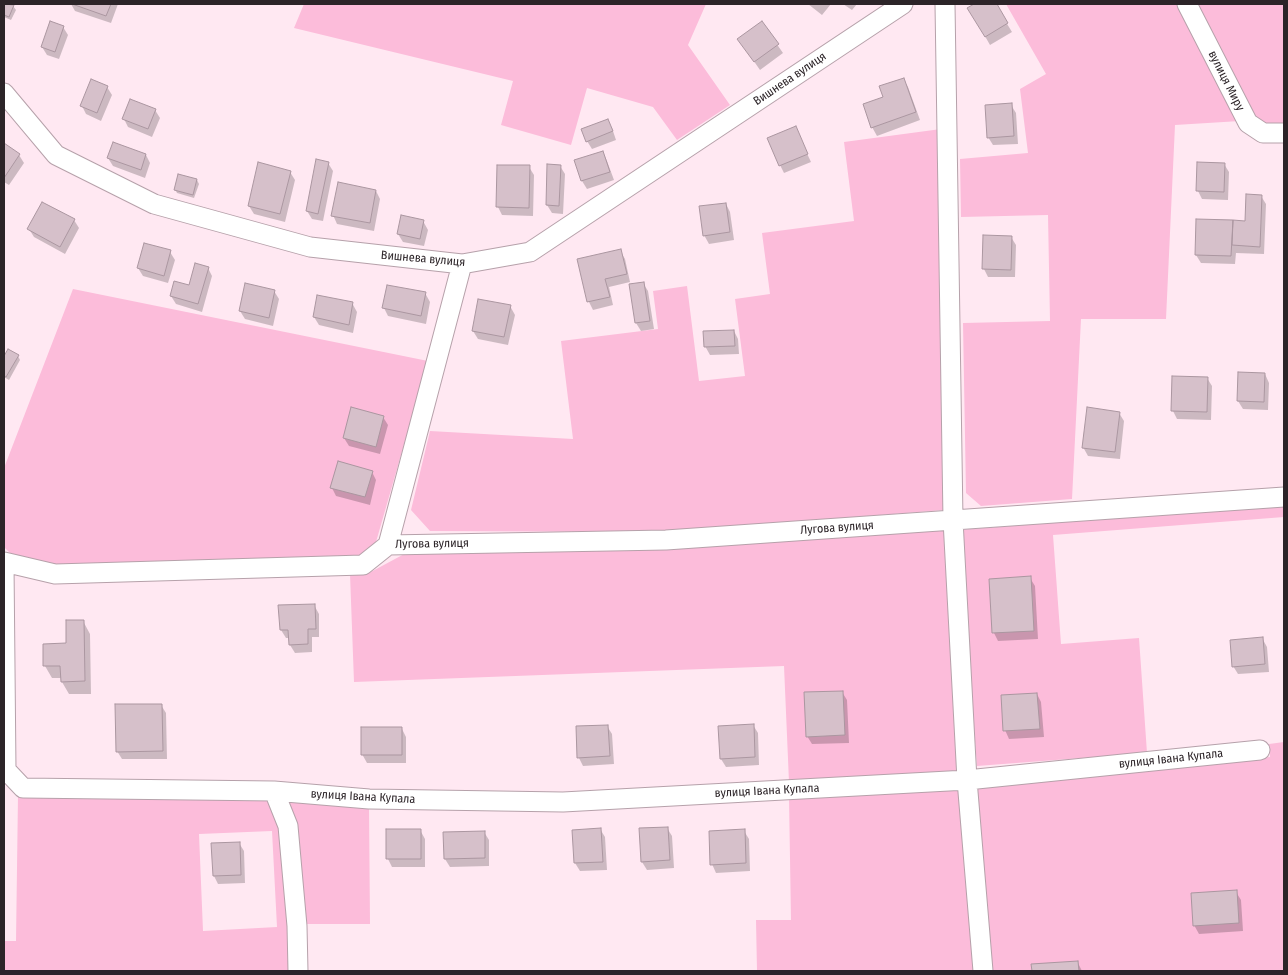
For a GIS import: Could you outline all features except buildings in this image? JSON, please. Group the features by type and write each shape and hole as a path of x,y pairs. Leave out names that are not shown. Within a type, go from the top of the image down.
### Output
{"street":[{"name":"Вишнева вулиця","path":"4,93 56,155 154,204 310,247 462,264 530,252 903,4"},
{"path":"945,4 953,520 967,780 983,971"},
{"name":"вулиця Миру","path":"1187,4 1248,123 1263,133 1284,133"},
{"name":"Лугова вулиця","path":"4,563 55,574 363,565 388,545 462,264"},
{"name":"Лугова вулиця","path":"388,545 666,540 1284,497"},
{"path":"4,563 6,770 23,788"},
{"name":"вулиця Івана Купала","path":"23,788 274,790 369,800 563,802 967,780 1260,750"},
{"path":"4,787 23,788"},
{"path":"274,790 288,826 297,926 298,971"}],"shaded area":[{"path":"304,4 706,4 688,45 730,105 677,140 653,107 587,88 571,145 501,125 513,81 294,28"},
{"path":"1006,4 1179,4 1240,121 1175,125 1166,319 1081,319 1072,499 981,506 966,493 963,323 1050,321 1048,215 961,217 960,159 1028,153 1020,89 1046,74"},
{"path":"1194,4 1284,4 1284,127 1265,127 1253,119"},
{"path":"941,129 944,510 666,532 430,531 411,510 430,431 573,439 561,341 658,329 653,291 687,286 699,381 745,376 735,299 770,294 762,233 854,221 844,142"},
{"path":"73,289 428,361 376,542 360,557 56,565 11,554 4,547 4,468"},
{"path":"1284,505 1284,517 1053,535 1061,644 1139,638 1147,753 977,766 958,530"},
{"path":"944,529 957,773 789,782 784,666 354,682 350,574 367,574 408,552"},
{"path":"1284,742 1284,971 992,971 976,785 1270,757 1269,744"},
{"path":"959,788 974,971 757,971 756,920 791,920 789,797"},
{"path":"18,795 271,798 283,827 292,971 4,971 4,941 16,941","holes":["272,831 277,927 203,931 199,834"]},
{"path":"283,799 369,806 370,924 303,924"}]}
